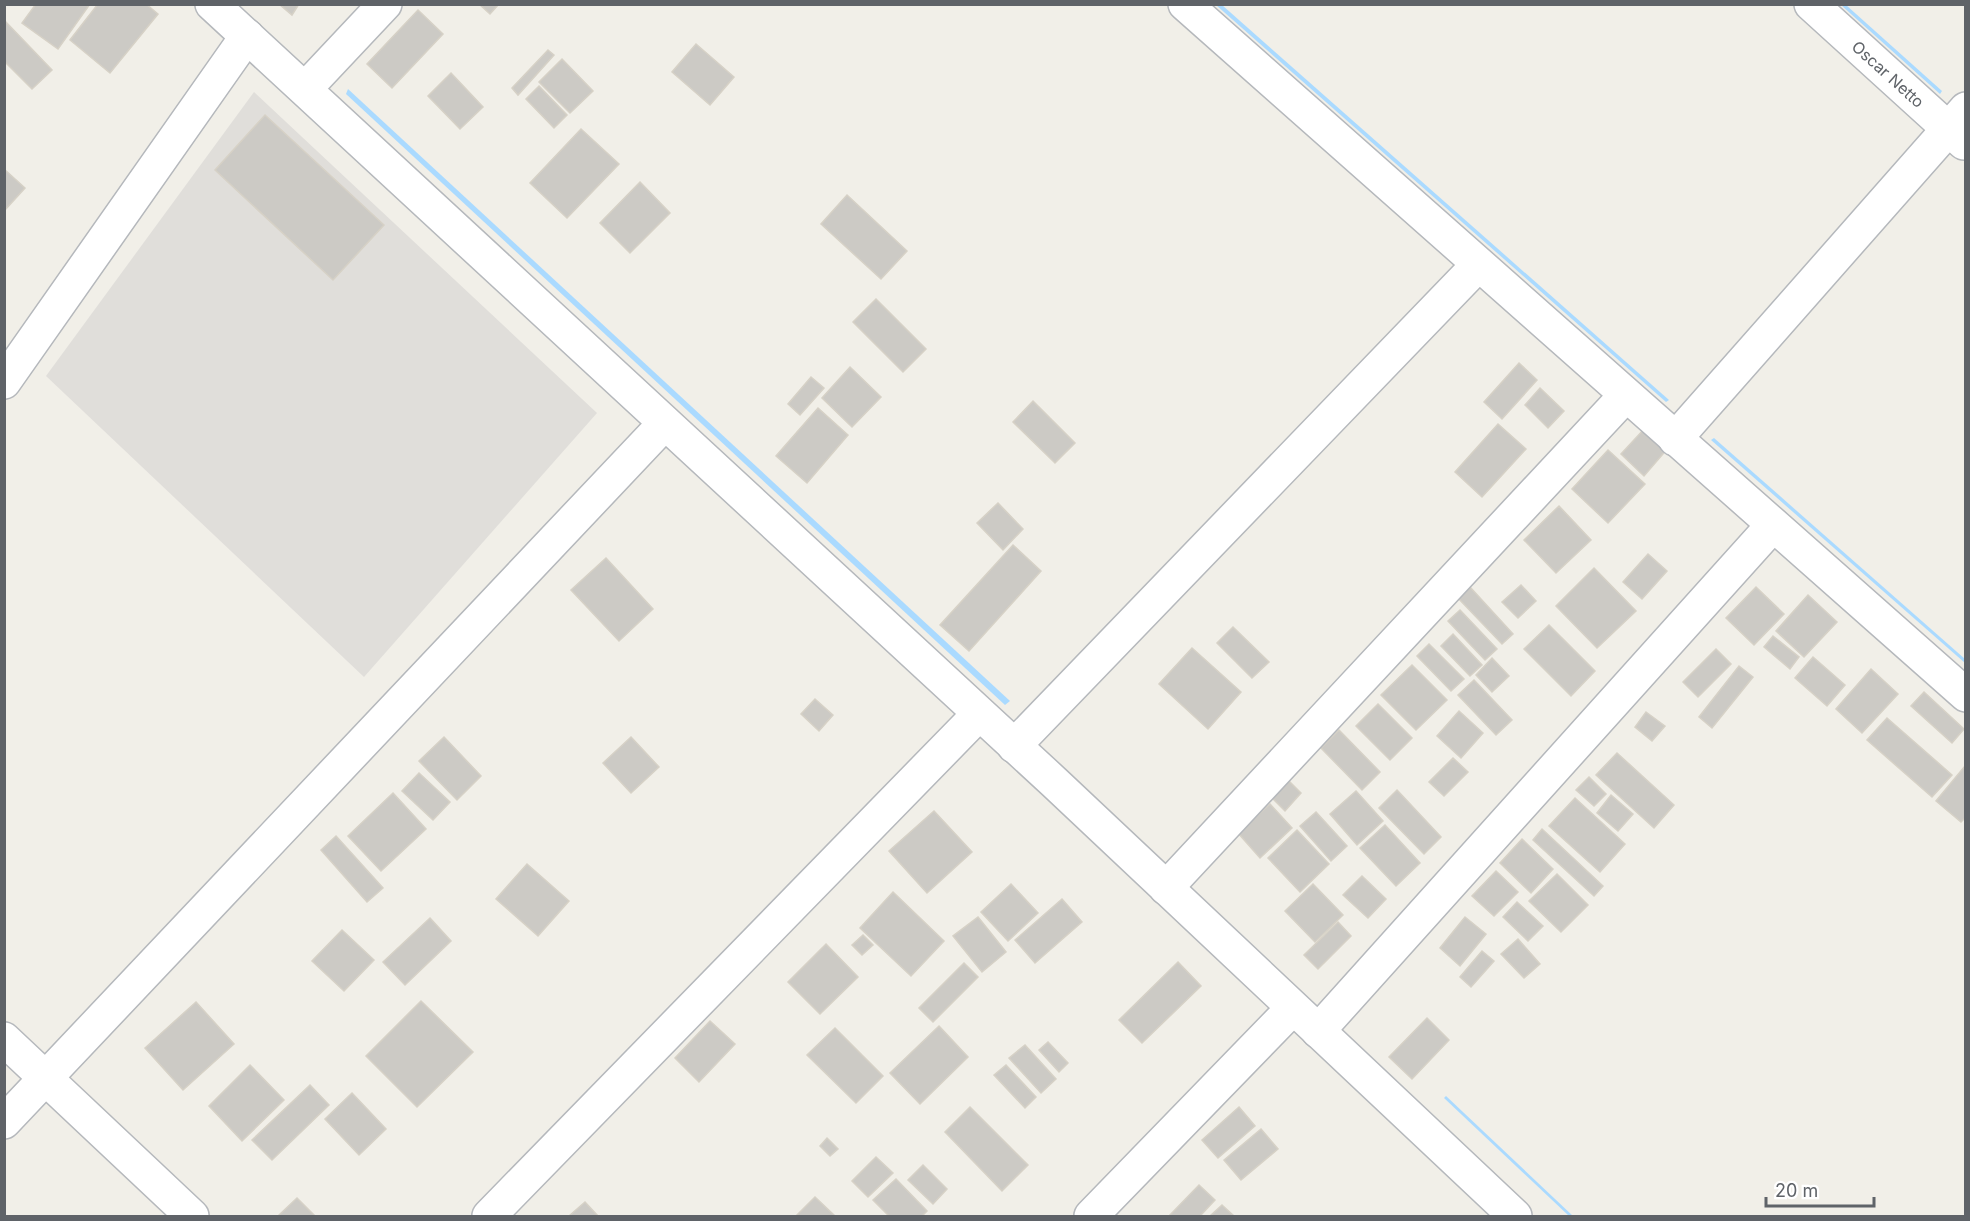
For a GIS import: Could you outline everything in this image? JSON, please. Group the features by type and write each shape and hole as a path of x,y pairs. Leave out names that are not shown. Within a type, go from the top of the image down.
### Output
{"street":[{"path":"213,4 1014,746 1515,1216"},
{"path":"305,89 385,4"},
{"path":"1185,4 1478,266 1676,438 1965,695"},
{"name":"Oscar Netto","path":"1811,4 1960,127"},
{"path":"4,382 247,36"},
{"path":"1676,438 1960,127"},
{"path":"1014,746 1478,266"},
{"path":"1166,888 1626,395"},
{"path":"4,1122 665,423"},
{"path":"1318,1031 1773,525"},
{"path":"489,1216 979,714"},
{"path":"1091,1216 1293,1008"},
{"path":"4,1039 192,1216"}],"shaded area":[{"path":"254,92 597,413 364,677 46,376"}],"water":[{"path":"1216,5 1222,5 1669,400 1666,402"},
{"path":"1841,5 1846,5 1942,91 1940,94"},
{"path":"348,89 1010,701 1005,705 346,94"},
{"path":"1714,438 1965,659 1965,663 1711,440"},
{"path":"1446,1096 1573,1216 1569,1216 1444,1098"}],"building":[{"path":"36,4 90,4 58,49 22,23"},
{"path":"98,4 146,4 158,14 110,73 70,40"},
{"path":"279,4 299,4 292,15"},
{"path":"479,4 499,4 490,14"},
{"path":"418,10 443,34 392,88 367,64"},
{"path":"4,20 52,70 32,89 4,61"},
{"path":"696,44 734,77 710,105 672,72"},
{"path":"548,50 554,55 518,95 512,88"},
{"path":"562,59 593,91 570,113 539,82"},
{"path":"451,73 483,107 460,129 428,96"},
{"path":"539,86 567,115 554,128 526,99"},
{"path":"265,115 384,225 333,280 215,170"},
{"path":"581,129 619,164 567,218 530,183"},
{"path":"4,169 25,188 4,211"},
{"path":"640,182 670,213 630,253 600,223"},
{"path":"847,195 907,251 881,279 821,224"},
{"path":"876,299 926,349 903,372 853,322"},
{"path":"1519,363 1537,380 1502,419 1484,402"},
{"path":"850,367 881,397 852,427 822,398"},
{"path":"811,377 824,388 800,415 788,404"},
{"path":"1540,388 1564,411 1548,428 1525,405"},
{"path":"1033,401 1075,443 1055,463 1013,422"},
{"path":"818,408 848,435 807,483 776,456"},
{"path":"1498,424 1526,449 1482,497 1455,472"},
{"path":"1646,427 1668,448 1644,476 1621,454"},
{"path":"1608,450 1645,484 1608,523 1572,489"},
{"path":"998,503 1023,529 1003,550 977,523"},
{"path":"1559,506 1591,540 1556,573 1524,540"},
{"path":"1013,545 1041,571 969,651 940,625"},
{"path":"1648,554 1667,571 1642,599 1623,582"},
{"path":"606,558 653,609 619,641 571,590"},
{"path":"1594,568 1636,611 1597,648 1556,606"},
{"path":"1521,585 1536,601 1518,618 1502,602"},
{"path":"1470,587 1513,634 1502,644 1458,598"},
{"path":"1756,587 1784,614 1754,645 1726,618"},
{"path":"1808,595 1837,622 1804,657 1776,631"},
{"path":"1460,610 1497,649 1485,660 1448,621"},
{"path":"1549,625 1595,671 1571,696 1524,649"},
{"path":"1233,627 1269,662 1252,678 1217,643"},
{"path":"1453,634 1482,665 1470,676 1441,646"},
{"path":"1773,636 1799,657 1790,669 1764,647"},
{"path":"1429,644 1464,679 1451,691 1417,656"},
{"path":"1192,648 1241,692 1208,729 1159,684"},
{"path":"1716,649 1731,664 1698,697 1683,682"},
{"path":"1813,657 1845,685 1827,706 1795,678"},
{"path":"1492,658 1509,676 1492,692 1476,675"},
{"path":"1412,665 1447,700 1416,730 1381,695"},
{"path":"1739,666 1753,677 1712,728 1699,717"},
{"path":"1871,669 1898,694 1862,733 1836,709"},
{"path":"1474,680 1512,720 1496,735 1458,695"},
{"path":"1924,692 1964,729 1952,743 1911,706"},
{"path":"815,699 833,715 819,731 801,714"},
{"path":"1378,704 1412,738 1390,760 1356,726"},
{"path":"1459,711 1483,733 1461,758 1437,736"},
{"path":"1646,712 1665,726 1652,741 1635,727"},
{"path":"1887,718 1952,775 1932,797 1867,740"},
{"path":"1339,730 1380,772 1362,790 1321,748"},
{"path":"444,737 481,776 457,800 419,761"},
{"path":"631,737 659,767 631,793 603,763"},
{"path":"1617,753 1674,805 1654,828 1596,775"},
{"path":"1453,758 1468,772 1444,796 1429,782"},
{"path":"1965,766 1966,817 1961,822 1936,801"},
{"path":"419,773 450,802 433,820 402,791"},
{"path":"1589,777 1606,794 1594,806 1576,790"},
{"path":"1288,780 1301,793 1285,811 1271,797"},
{"path":"1397,790 1441,837 1424,854 1379,808"},
{"path":"1356,791 1383,821 1357,845 1330,814"},
{"path":"393,793 426,829 381,871 348,836"},
{"path":"1611,795 1633,814 1618,831 1597,813"},
{"path":"1575,798 1625,844 1600,872 1549,826"},
{"path":"1270,804 1292,828 1260,858 1238,833"},
{"path":"934,811 972,852 927,893 889,851"},
{"path":"1316,812 1347,846 1331,861 1300,826"},
{"path":"1385,825 1420,863 1396,886 1360,848"},
{"path":"1542,829 1603,886 1594,896 1533,840"},
{"path":"1297,830 1329,864 1300,892 1268,858"},
{"path":"336,836 383,888 367,902 321,850"},
{"path":"1522,839 1553,869 1531,893 1500,863"},
{"path":"527,864 569,901 538,936 496,899"},
{"path":"1496,871 1518,892 1494,916 1472,896"},
{"path":"1557,874 1588,905 1561,932 1529,901"},
{"path":"1362,876 1386,899 1368,918 1343,895"},
{"path":"1011,884 1038,913 1008,941 981,912"},
{"path":"1313,884 1343,915 1315,942 1285,911"},
{"path":"893,892 944,941 911,976 860,928"},
{"path":"1062,899 1082,922 1035,963 1015,940"},
{"path":"1517,902 1543,926 1528,941 1503,917"},
{"path":"978,917 1006,952 982,972 953,936"},
{"path":"1465,917 1486,934 1460,966 1440,948"},
{"path":"430,918 451,941 405,985 383,962"},
{"path":"1338,922 1351,936 1318,969 1304,955"},
{"path":"342,930 374,960 344,991 312,961"},
{"path":"863,935 873,945 862,955 852,945"},
{"path":"1518,939 1540,964 1524,978 1501,954"},
{"path":"826,944 858,977 820,1014 788,982"},
{"path":"1482,951 1494,961 1471,987 1460,977"},
{"path":"1178,962 1201,986 1142,1043 1119,1020"},
{"path":"964,963 978,977 933,1022 919,1008"},
{"path":"421,1001 473,1052 417,1107 366,1056"},
{"path":"196,1002 234,1044 183,1090 145,1048"},
{"path":"1427,1018 1449,1040 1412,1079 1389,1057"},
{"path":"710,1021 735,1044 699,1082 675,1058"},
{"path":"939,1026 968,1057 920,1104 890,1073"},
{"path":"835,1028 883,1076 856,1103 807,1055"},
{"path":"1048,1042 1068,1063 1059,1072 1039,1050"},
{"path":"1025,1045 1056,1079 1041,1093 1009,1058"},
{"path":"250,1065 284,1100 242,1141 209,1106"},
{"path":"1006,1065 1036,1097 1025,1108 994,1075"},
{"path":"310,1085 329,1105 272,1160 252,1140"},
{"path":"352,1093 386,1129 359,1155 325,1119"},
{"path":"970,1107 1028,1165 1002,1191 945,1132"},
{"path":"1239,1107 1255,1126 1218,1158 1202,1140"},
{"path":"1261,1129 1278,1149 1241,1180 1224,1160"},
{"path":"827,1138 838,1149 830,1156 820,1146"},
{"path":"876,1157 893,1173 868,1197 852,1181"},
{"path":"923,1165 947,1189 933,1204 908,1180"},
{"path":"896,1179 927,1211 922,1216 889,1216 873,1200"},
{"path":"1199,1185 1215,1200 1200,1216 1169,1216"},
{"path":"815,1197 835,1216 796,1216"},
{"path":"297,1198 315,1216 278,1216"},
{"path":"585,1202 598,1216 569,1216"},
{"path":"1222,1205 1234,1216 1210,1216"}]}
